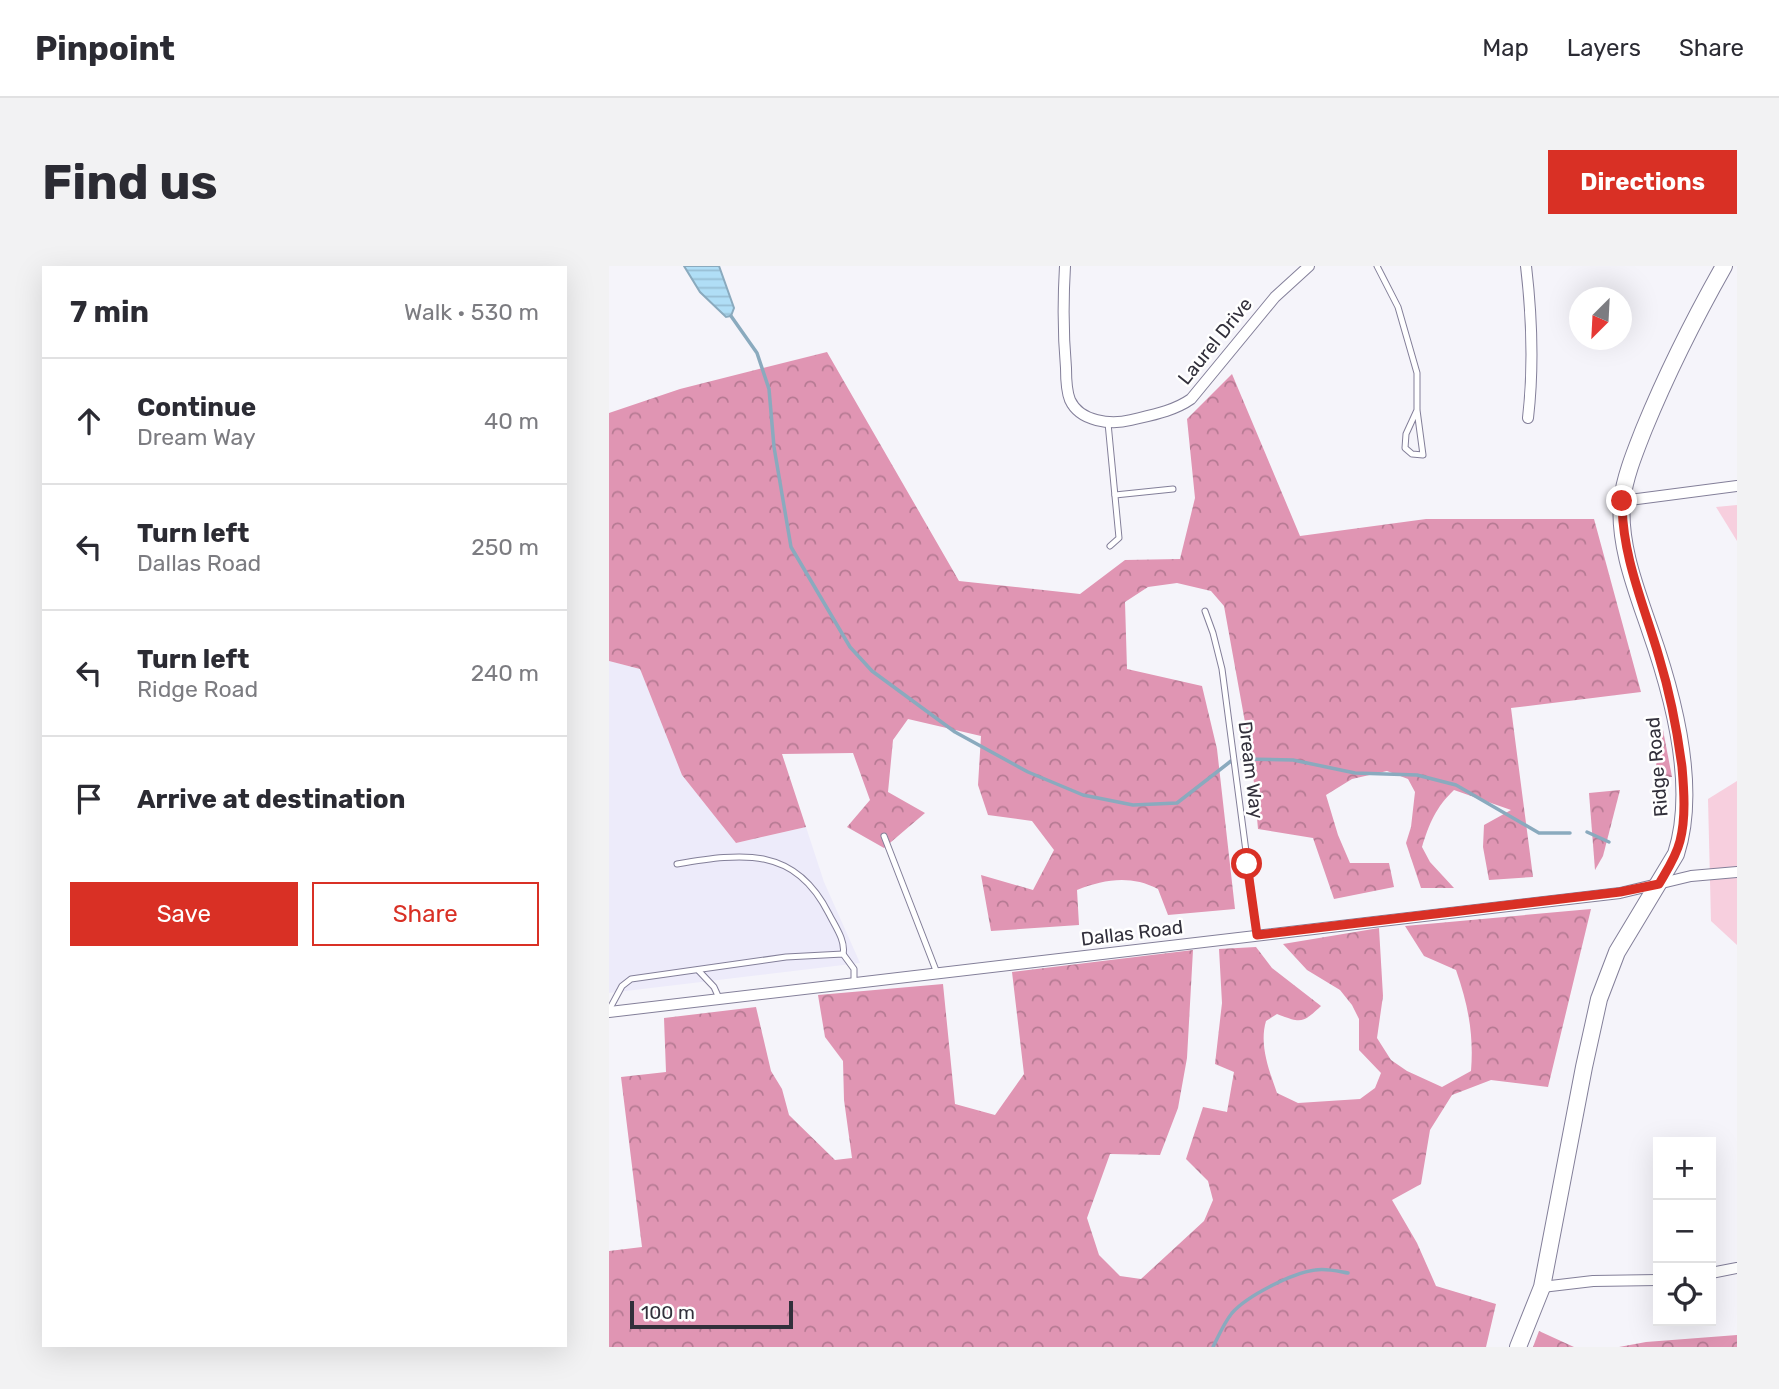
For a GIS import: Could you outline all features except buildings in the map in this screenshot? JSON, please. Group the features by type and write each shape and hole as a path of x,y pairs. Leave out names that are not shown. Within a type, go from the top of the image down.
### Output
{"street":[{"path":"1065,266 1063,336 1068,394 1074,405 1083,413 1108,423"},
{"name":"Laurel Drive","path":"1108,423 1153,415 1191,399 1275,297 1309,266"},
{"path":"1526,266 1533,358 1528,418"},
{"name":"Ridge Road","path":"1518,1347 1542,1287 1599,999 1617,952 1659,884 1681,840 1683,775 1674,714 1627,556 1622,501 1635,454 1655,403 1678,351 1724,266"},
{"path":"1622,501 1737,486"},
{"name":"Dallas Road","path":"609,1011 1620,892 1691,876 1737,872"},
{"path":"1716,1272 1737,1268"},
{"path":"1542,1287 1593,1281 1653,1280"}],"lane":[{"path":"1377,266 1398,307 1417,373 1417,410 1423,455 1412,454 1405,448 1406,434 1417,410"},
{"path":"1108,423 1119,538 1110,546"},
{"path":"1115,495 1173,489"},
{"name":"Dream Way","path":"1205,611 1222,669 1257,935"},
{"path":"884,835 937,972"},
{"path":"677,864 720,857 743,857 789,866 819,893 839,934 844,947 843,954 853,969 854,982"},
{"path":"609,1011 622,986 631,979 786,957 843,954"},
{"path":"698,970 715,987 719,998"}],"shaded area":[{"path":"1737,505 1737,541 1716,507"},
{"path":"609,661 640,669 682,775 736,843 806,827 824,882 860,963 609,993"},
{"path":"1737,781 1737,945 1711,921 1708,799"}],"green space":[{"path":"827,352 959,581 1080,594 1125,560 1180,559 1195,498 1187,419 1232,374 1300,536 1426,519 1594,519 1641,692 1511,708 1533,877 1489,880 1483,847 1484,825 1511,810 1454,790 1434,816 1422,847 1430,862 1454,888 1421,888 1406,843 1411,827 1415,792 1408,779 1387,771 1352,779 1326,795 1350,863 1389,863 1394,887 1334,899 1313,838 1258,829 1252,761 1224,606 1211,591 1177,583 1148,587 1125,602 1127,669 1202,686 1217,749 1235,909 1168,915 1158,889 1138,882 1118,880 1077,890 1079,925 991,931 981,875 1033,890 1054,850 1032,821 988,815 978,785 981,736 908,719 893,740 888,792 925,813 884,848 847,827 870,800 853,753 782,754 806,827 736,843 682,775 640,669 609,661 609,413 680,389"},
{"path":"1663,730 1672,777 1664,777 1655,771"},
{"path":"1620,790 1603,856 1595,870 1589,793"},
{"path":"1591,909 1548,1087 1491,1080 1452,1095 1430,1130 1421,1184 1392,1200 1417,1243 1436,1286 1496,1304 1486,1347 609,1347 609,1251 642,1247 621,1077 666,1072 664,1018 756,1007 771,1071 782,1089 789,1115 835,1160 852,1158 844,1100 843,1061 825,1037 818,995 943,984 955,1104 995,1115 1024,1074 1012,972 1193,950 1187,1058 1178,1108 1160,1155 1110,1154 1087,1218 1099,1255 1120,1276 1141,1279 1204,1221 1213,1200 1208,1181 1186,1159 1203,1107 1227,1112 1234,1072 1215,1064 1222,1003 1219,949 1256,947 1272,968 1321,1006 1305,1019 1296,1020 1277,1014 1266,1021 1264,1048 1277,1093 1298,1103 1360,1099 1375,1088 1381,1073 1359,1050 1359,1019 1340,990 1307,970 1283,944 1379,928 1383,996 1377,1038 1391,1060 1407,1071 1442,1087 1471,1071 1472,1045 1467,1007 1456,970 1424,956 1405,926"},
{"path":"1539,1331 1574,1347 1533,1347"},
{"path":"1737,1335 1737,1347 1619,1347 1646,1342"}],"water":[{"path":"684,266 719,266 734,308 731,316 726,317 700,292"}],"waterway":[{"path":"731,316 757,353 769,389 774,447 791,547 850,647 872,671 955,732 1028,772 1083,795 1133,805 1177,803 1231,761"},
{"path":"1242,759 1293,760 1355,773 1417,775 1456,785 1539,833 1570,833"},
{"path":"1587,832 1609,842"},
{"path":"1213,1347 1232,1313 1271,1286 1315,1270 1348,1273"}],"route":[{"path":"1247,864 1257,935 1620,892 1659,884 1681,840 1683,775 1667,685 1627,556 1622,501"}]}
